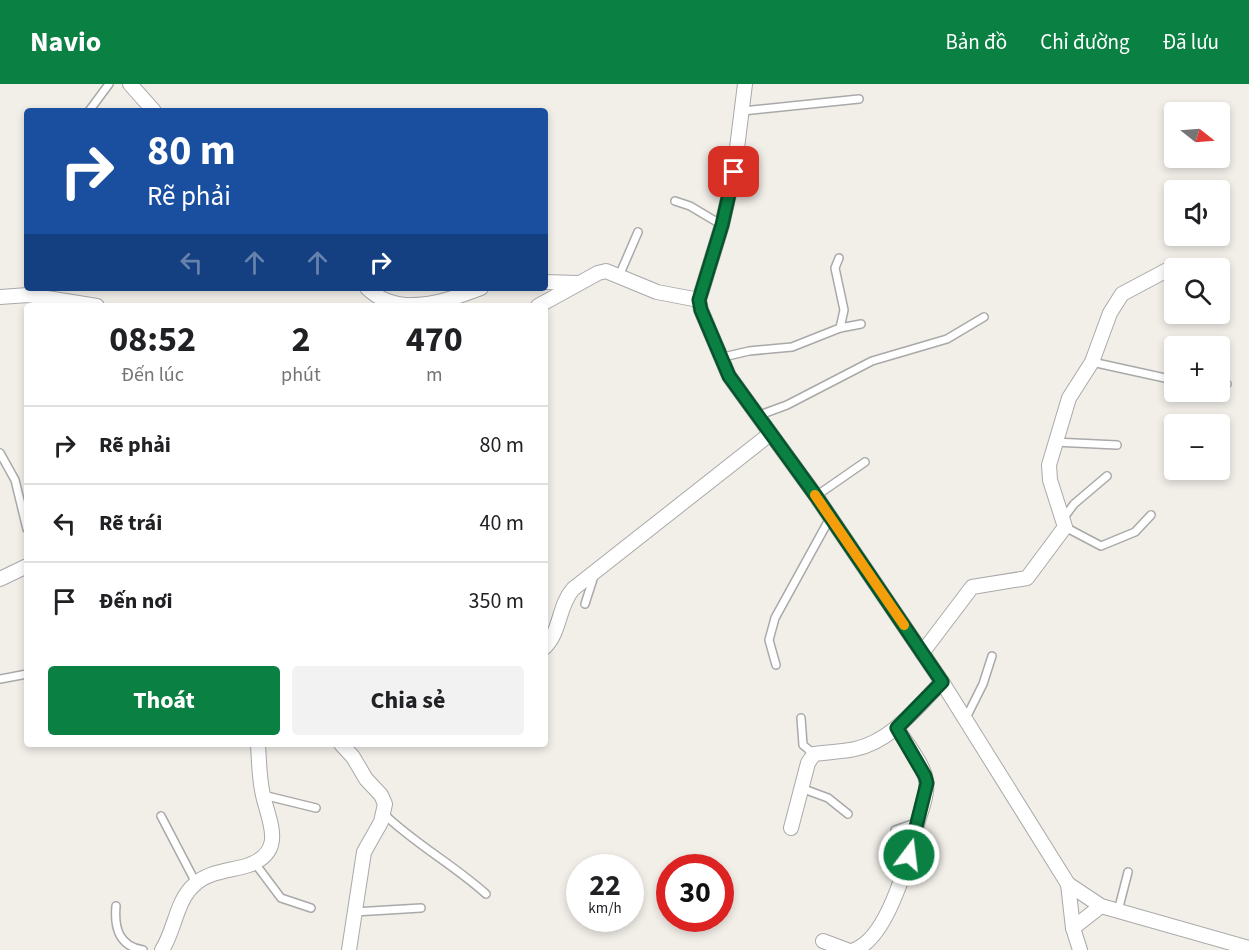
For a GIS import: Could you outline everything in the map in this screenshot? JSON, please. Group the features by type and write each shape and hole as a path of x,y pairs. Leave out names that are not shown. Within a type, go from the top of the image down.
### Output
{"street":[{"path":"130,84 151,108"},
{"path":"745,84 743,111 722,225 699,300 719,358 942,682 1068,884 1101,906 1249,948"},
{"path":"543,303 606,271 657,292 699,300"},
{"path":"922,653 972,587 1028,578 1064,523 1050,480 1049,465 1069,398 1092,362 1110,313 1122,294 1164,272"},
{"path":"548,282 580,283"},
{"path":"371,291 383,299 405,303"},
{"path":"433,303 473,291"},
{"path":"0,297 28,295 78,303"},
{"path":"548,644 566,597 770,434"},
{"path":"0,579 24,567"},
{"path":"791,828 808,763 814,754 856,748 877,740 897,728 942,682"},
{"path":"854,950 872,937 900,884 926,791 925,776 897,728"},
{"path":"166,948 182,902 195,882 254,862 268,851 273,838 273,825 263,795 258,747"},
{"path":"344,747 353,757 366,779 381,795 385,804 384,814 364,852 349,950"},
{"path":"1068,884 1073,928 1080,950"},
{"path":"1073,928 1101,906"},
{"path":"823,941 847,950"}],"lane":[{"path":"91,108 109,84"},
{"path":"743,111 859,99"},
{"path":"675,201 690,206 722,225"},
{"path":"619,276 638,232"},
{"path":"839,258 835,268 844,310 840,328"},
{"path":"757,416 788,405 872,361 947,339 984,317"},
{"path":"719,358 749,351 792,347 840,328 861,324"},
{"path":"1092,362 1164,378"},
{"path":"1054,442 1117,445"},
{"path":"0,453 15,480 24,517"},
{"path":"816,496 865,462"},
{"path":"1107,476 1074,504 1064,523 1101,546 1135,532 1151,515"},
{"path":"776,665 768,640 773,623 830,518"},
{"path":"585,604 596,571"},
{"path":"965,720 983,684 992,656"},
{"path":"0,679 24,675"},
{"path":"801,718 803,745 814,754"},
{"path":"801,788 828,798 848,814"},
{"path":"263,795 316,808"},
{"path":"384,814 407,836 440,857 486,894"},
{"path":"161,816 195,882"},
{"path":"895,830 918,822"},
{"path":"254,862 281,898 311,908"},
{"path":"1118,911 1128,872"},
{"path":"116,906 115,925 120,936 132,948 143,950"},
{"path":"354,912 421,909"}],"slow traffic":[{"path":"815,495 904,625"}],"route":[{"path":"734,172 722,225 699,300 719,358 729,376 816,496 942,682 897,728 927,783 909,855"}]}
